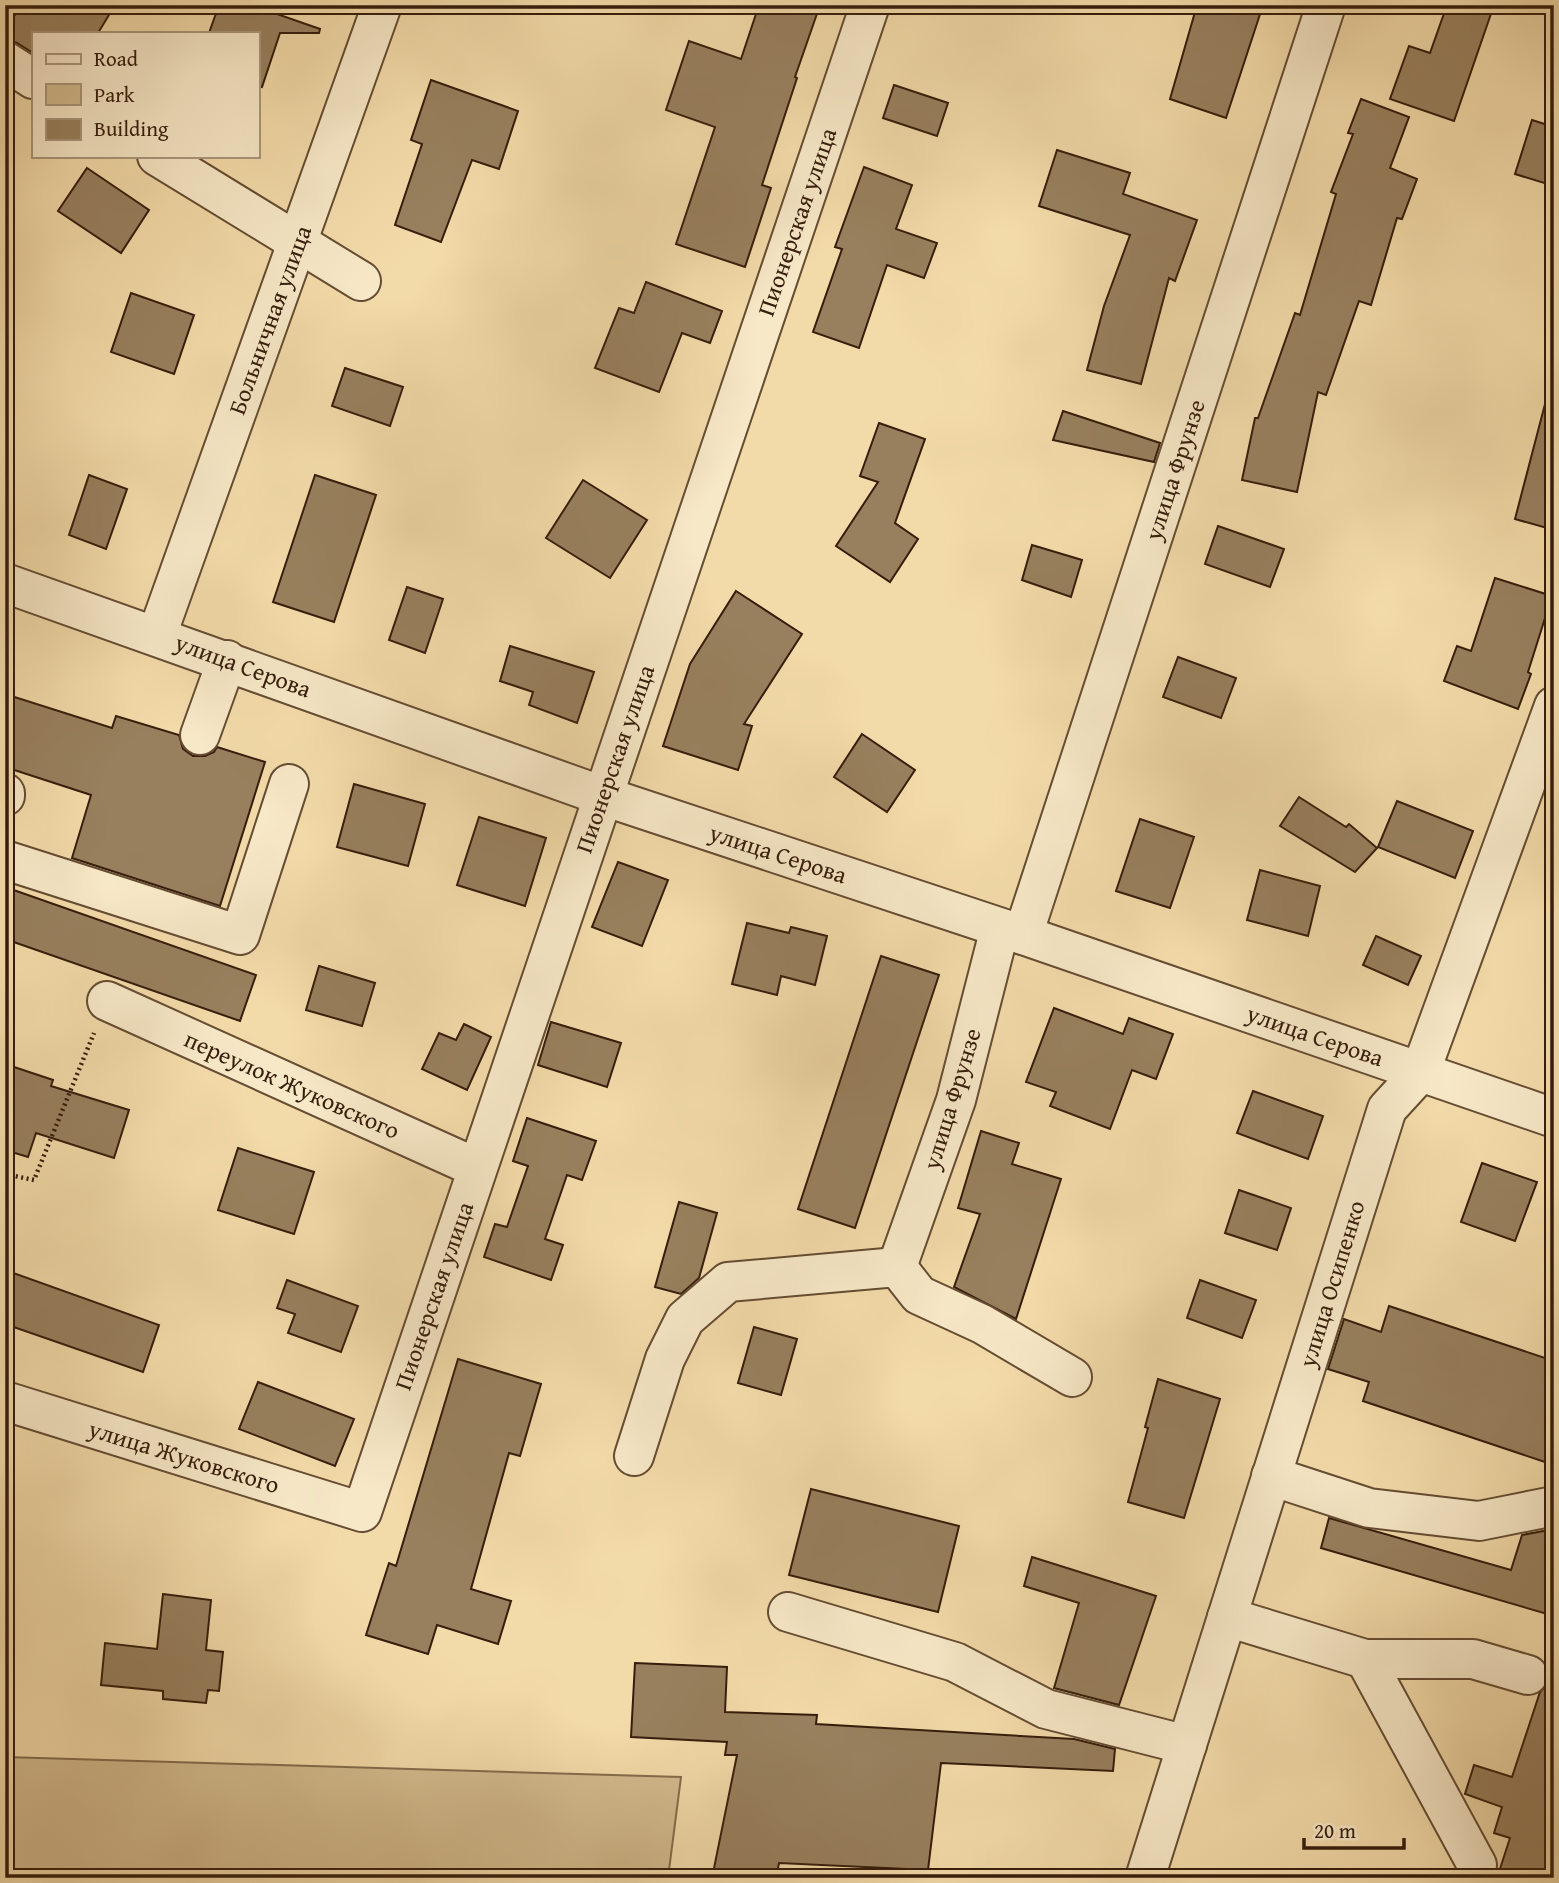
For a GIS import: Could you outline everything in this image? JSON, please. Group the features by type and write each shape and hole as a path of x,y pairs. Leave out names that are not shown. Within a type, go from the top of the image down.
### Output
{"street":[{"name":"Больничная улица","path":"157,635 382,5"},
{"name":"Пионерская улица","path":"362,1513 870,5"},
{"name":"улица Фрунзе","path":"897,1268 1326,5"},
{"path":"5,61 32,78"},
{"path":"160,158 361,281"},
{"name":"улица Серова","path":"5,583 603,796 1012,932 1554,1118"},
{"path":"200,735 227,660"},
{"name":"улица Осипенко","path":"1144,1878 1387,1109 1420,1073 1554,706"},
{"path":"5,860 240,934 289,784"},
{"name":"переулок Жуковского","path":"107,1001 477,1168"},
{"path":"634,1456 665,1359 685,1319 728,1282 897,1268 919,1295 982,1324 1072,1377"},
{"name":"улица Жуковского","path":"5,1401 362,1513"},
{"path":"1271,1476 1369,1508 1479,1521 1554,1506"},
{"path":"788,1612 954,1662 1046,1709 1187,1745"},
{"path":"1227,1617 1365,1660 1472,1659 1528,1675"},
{"path":"1365,1660 1477,1864"}],"path":[{"path":"5,1174 34,1180 107,1001"}],"green space":[{"path":"5,1757 681,1777 668,1878 5,1878"}],"building":[{"path":"21,5 115,5 99,32 32,32 32,52 5,39 5,31"},
{"path":"219,5 251,5 320,29 319,33 280,33 262,87 259,86 259,32 209,32"},
{"path":"759,5 820,5 762,185 771,188 745,267 676,244 715,127 666,110 689,41 741,59"},
{"path":"1197,5 1263,5 1226,118 1170,99"},
{"path":"1447,5 1494,5 1454,121 1390,99 1409,46 1430,53"},
{"path":"431,80 518,111 499,169 472,160 441,242 395,225 422,144 411,140"},
{"path":"894,85 948,103 937,136 883,118"},
{"path":"1361,99 1409,117 1390,168 1417,179 1402,219 1397,218 1371,305 1359,301 1326,395 1318,392 1297,492 1242,480 1255,418 1258,418 1295,313 1300,315 1336,194 1331,192 1353,134 1348,133"},
{"path":"1532,120 1554,127 1554,186 1515,174"},
{"path":"1057,150 1130,173 1123,194 1197,220 1175,281 1169,278 1141,384 1087,370 1104,306 1130,235 1039,206"},
{"path":"864,167 912,185 896,229 937,243 924,278 887,265 859,348 813,332 842,249 835,247"},
{"path":"87,168 149,210 121,253 58,211"},
{"path":"646,282 722,311 710,343 682,333 659,392 595,368 619,308 634,313"},
{"path":"131,293 194,315 174,374 111,352"},
{"path":"345,368 403,387 390,426 332,406"},
{"path":"1545,404 1554,405 1554,530 1515,519"},
{"path":"1063,411 1160,443 1154,462 1053,440"},
{"path":"879,423 925,439 895,523 918,539 890,582 836,546 878,482 860,476"},
{"path":"89,475 127,489 106,549 69,535"},
{"path":"315,475 376,495 334,622 273,602"},
{"path":"583,480 647,520 610,578 546,538"},
{"path":"1218,526 1284,549 1270,587 1205,564"},
{"path":"1032,545 1082,560 1071,597 1022,580"},
{"path":"1495,578 1552,596 1528,672 1531,674 1518,709 1444,681 1457,646 1471,651"},
{"path":"407,587 443,599 425,653 389,640"},
{"path":"736,591 802,634 744,724 752,726 738,770 663,746 690,664"},
{"path":"510,646 594,672 577,723 529,705 533,692 500,681"},
{"path":"1178,657 1236,678 1221,718 1163,697"},
{"path":"5,694 112,728 116,716 179,735 183,749 193,756 205,756 214,752 217,747 265,762 220,906 72,858 91,795 5,767"},
{"path":"862,734 915,770 887,812 834,777"},
{"path":"354,784 425,804 408,866 337,847"},
{"path":"1299,797 1346,827 1349,824 1377,848 1355,872 1280,826"},
{"path":"1397,801 1473,831 1455,878 1378,847"},
{"path":"479,817 546,838 525,906 457,885"},
{"path":"1140,819 1194,837 1170,908 1116,891"},
{"path":"618,862 668,880 642,946 592,927"},
{"path":"1260,870 1320,886 1308,936 1247,920"},
{"path":"5,887 256,975 240,1021 5,939"},
{"path":"747,923 789,933 791,927 827,936 815,985 781,976 777,995 732,984"},
{"path":"1376,936 1421,956 1408,985 1363,965"},
{"path":"881,956 939,975 855,1228 798,1209"},
{"path":"319,966 375,983 362,1026 306,1010"},
{"path":"1054,1008 1123,1034 1129,1018 1173,1034 1156,1079 1132,1070 1110,1129 1050,1106 1056,1092 1026,1082"},
{"path":"551,1022 621,1043 607,1087 538,1065"},
{"path":"464,1024 491,1037 467,1090 422,1069 439,1033 456,1040"},
{"path":"5,1064 53,1080 51,1086 129,1110 114,1158 36,1133 28,1157 5,1150"},
{"path":"1253,1091 1323,1116 1308,1159 1237,1133"},
{"path":"527,1118 596,1141 582,1180 567,1175 545,1239 563,1245 551,1280 484,1257 495,1224 507,1227 528,1166 513,1161"},
{"path":"981,1131 1019,1143 1012,1164 1061,1179 1016,1319 954,1287 980,1214 958,1208"},
{"path":"238,1148 314,1172 294,1234 218,1210"},
{"path":"1482,1163 1537,1182 1515,1241 1461,1222"},
{"path":"1239,1190 1291,1208 1277,1250 1225,1233"},
{"path":"679,1202 717,1213 699,1278 681,1294 655,1287"},
{"path":"5,1270 159,1325 143,1372 5,1324"},
{"path":"287,1280 358,1306 341,1352 288,1333 295,1314 277,1308"},
{"path":"1200,1280 1256,1300 1242,1338 1187,1318"},
{"path":"1389,1306 1554,1361 1554,1465 1363,1401 1369,1382 1328,1369 1344,1319 1381,1332"},
{"path":"754,1327 797,1339 781,1395 738,1383"},
{"path":"458,1359 541,1384 520,1456 509,1453 471,1589 511,1601 498,1644 437,1625 428,1654 366,1635 389,1563 396,1566"},
{"path":"1158,1379 1220,1399 1184,1518 1128,1502"},
{"path":"258,1382 354,1419 335,1466 239,1429"},
{"path":"811,1489 959,1526 938,1612 789,1575"},
{"path":"1329,1518 1511,1570 1522,1535 1554,1529 1554,1616 1321,1548"},
{"path":"1032,1557 1156,1596 1119,1705 1054,1688 1079,1603 1024,1586"},
{"path":"163,1594 211,1600 206,1650 223,1652 219,1691 208,1690 206,1703 163,1699 163,1691 101,1685 105,1643 157,1649"},
{"path":"635,1663 727,1667 725,1712 817,1715 816,1724 1074,1739 1115,1749 1113,1771 941,1763 928,1870 779,1863 776,1878 712,1878 737,1755 725,1755 727,1742 631,1737"},
{"path":"1549,1667 1554,1668 1554,1864 1550,1878 1497,1878 1510,1838 1494,1833 1502,1807 1465,1794 1474,1765 1512,1777 1540,1692 1549,1682"}]}
